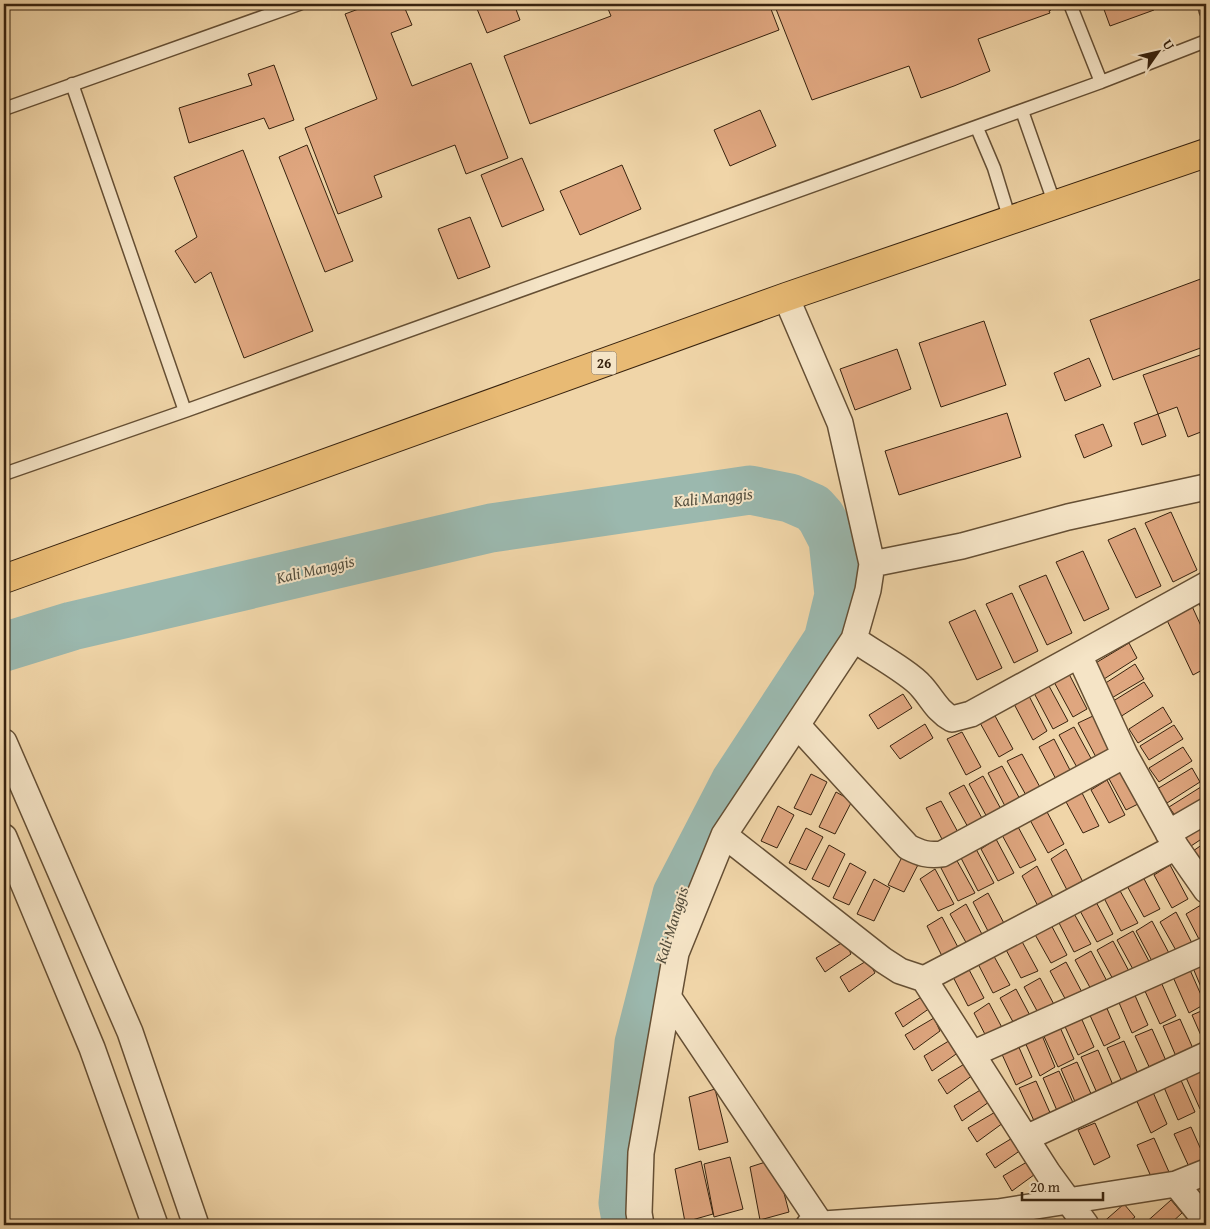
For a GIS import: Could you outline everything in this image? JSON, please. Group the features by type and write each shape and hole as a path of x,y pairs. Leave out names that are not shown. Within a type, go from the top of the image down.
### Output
{"highway":[{"name":"26","path":"4,579 786,298 1206,153"}],"street":[{"path":"641,1225 639,1213 641,1152 676,953 724,835 854,640 868,590 872,564 840,423 786,298"},
{"path":"872,564 962,546 1068,517 1206,487"},
{"path":"854,640 920,685 938,709 952,719 971,714 1206,585"},
{"path":"1079,655 1125,755 1172,840 1206,890"},
{"path":"798,726 908,847 920,854 931,856 942,854 1125,755"},
{"path":"4,742 130,1032 196,1225"},
{"path":"924,979 1172,840 1206,811"},
{"path":"724,835 883,960 900,971 924,979 1026,1138 1086,1225"},
{"path":"4,836 92,1048 155,1225"},
{"path":"34,906 68,886"},
{"path":"972,1054 1206,950"},
{"path":"669,998 815,1224 886,1223 998,1212 1176,1184 1206,1172"},
{"path":"1026,1138 1206,1055"},
{"path":"1176,1184 1206,1221"}],"lane":[{"path":"4,109 299,4"},
{"path":"1070,4 1101,82"},
{"path":"1204,4 1206,12"},
{"path":"4,474 1022,112 1206,41"},
{"path":"72,84 185,411"},
{"path":"1022,112 1055,205"},
{"path":"977,128 994,168 1010,220"}],"building":[{"path":"372,4 403,4 412,25 391,33 412,86 471,63 508,158 466,174 455,145 374,176 382,197 338,214 305,128 377,99 345,14"},
{"path":"475,4 514,4 520,20 487,33"},
{"path":"606,4 769,4 779,30 530,124 504,56 611,16"},
{"path":"774,4 1049,4 1051,10 1049,11 1050,13 978,39 990,71 954,86 921,98 909,66 812,100"},
{"path":"1102,4 1152,4 1154,10 1110,26"},
{"path":"274,65 294,120 269,129 264,118 189,143 179,108 252,85 248,74"},
{"path":"760,110 776,146 730,166 714,130"},
{"path":"307,145 353,261 325,272 279,157"},
{"path":"243,150 313,331 244,358 211,272 195,283 175,251 197,237 174,177"},
{"path":"522,158 544,210 502,227 481,175"},
{"path":"622,165 641,209 580,235 560,191"},
{"path":"470,217 490,267 458,279 438,229"},
{"path":"1206,277 1206,346 1113,380 1090,320"},
{"path":"984,321 1006,385 941,407 919,343"},
{"path":"897,349 911,389 855,410 840,369"},
{"path":"1206,353 1206,430 1188,437 1177,407 1158,414 1143,375"},
{"path":"1089,358 1101,386 1065,401 1054,373"},
{"path":"1007,413 1021,457 899,495 885,451"},
{"path":"1158,414 1166,436 1142,445 1134,423"},
{"path":"1103,424 1112,446 1084,458 1075,435"},
{"path":"1171,512 1197,570 1173,582 1145,523"},
{"path":"1135,528 1161,586 1136,598 1108,540"},
{"path":"1083,551 1109,609 1084,621 1056,562"},
{"path":"1046,575 1072,633 1047,645 1019,586"},
{"path":"1206,592 1206,619 1196,597"},
{"path":"1012,593 1038,651 1014,663 986,604"},
{"path":"1191,604 1206,637 1206,668 1193,675 1165,616"},
{"path":"975,610 1002,668 977,680 949,622"},
{"path":"1129,643 1137,658 1104,679 1094,664"},
{"path":"1135,664 1144,679 1110,699 1101,686"},
{"path":"1069,674 1087,709 1073,717 1054,682"},
{"path":"1144,682 1153,696 1120,717 1110,703"},
{"path":"1049,686 1068,721 1053,729 1034,693"},
{"path":"903,694 912,708 878,729 869,715"},
{"path":"1029,696 1047,731 1033,740 1014,704"},
{"path":"1163,707 1172,722 1138,743 1129,729"},
{"path":"994,714 1013,749 999,757 979,721"},
{"path":"1093,716 1111,751 1097,759 1078,723"},
{"path":"925,724 933,738 900,759 890,746"},
{"path":"1174,725 1183,739 1149,760 1140,746"},
{"path":"1074,727 1093,762 1079,771 1059,735"},
{"path":"962,732 981,767 966,775 947,739"},
{"path":"1054,739 1072,774 1058,783 1039,747"},
{"path":"1183,747 1192,761 1159,782 1149,768"},
{"path":"1022,754 1041,789 1027,797 1007,761"},
{"path":"1002,766 1021,801 1007,810 988,773"},
{"path":"1124,768 1142,802 1126,810 1108,777"},
{"path":"1192,768 1200,782 1167,803 1157,789"},
{"path":"811,774 827,782 811,815 794,808"},
{"path":"983,776 1002,811 988,819 969,784"},
{"path":"1107,780 1125,815 1109,823 1091,790"},
{"path":"964,785 983,820 969,829 949,793"},
{"path":"1204,785 1206,803 1179,821 1169,807"},
{"path":"1081,791 1099,826 1083,833 1065,800"},
{"path":"836,792 852,801 835,834 819,827"},
{"path":"941,801 960,836 945,845 926,808"},
{"path":"778,806 794,815 777,848 761,841"},
{"path":"1046,810 1064,844 1048,853 1030,820"},
{"path":"1206,817 1206,836 1191,846 1182,832"},
{"path":"1017,825 1036,860 1020,868 1002,835"},
{"path":"806,828 823,837 806,870 789,863"},
{"path":"996,839 1014,873 998,881 981,849"},
{"path":"1206,842 1206,862 1203,864 1193,851"},
{"path":"829,845 845,854 829,887 812,879"},
{"path":"976,849 994,883 978,891 961,858"},
{"path":"1066,849 1084,884 1068,892 1051,859"},
{"path":"905,851 921,859 904,892 888,885"},
{"path":"956,859 975,893 958,901 941,868"},
{"path":"850,863 866,872 849,905 833,898"},
{"path":"1170,865 1188,899 1172,908 1154,875"},
{"path":"1037,866 1055,901 1039,908 1022,876"},
{"path":"935,869 954,904 938,911 920,879"},
{"path":"1142,875 1160,909 1144,917 1126,884"},
{"path":"874,879 890,888 874,921 857,914"},
{"path":"1119,889 1138,923 1121,931 1104,898"},
{"path":"988,893 1006,927 990,935 973,902"},
{"path":"1095,900 1113,934 1097,942 1079,909"},
{"path":"966,904 984,938 968,946 950,914"},
{"path":"1201,905 1206,915 1206,946 1203,947 1186,914"},
{"path":"1072,910 1091,944 1074,952 1057,919"},
{"path":"1176,912 1194,947 1178,954 1160,922"},
{"path":"942,917 960,951 944,960 927,926"},
{"path":"1049,921 1067,955 1051,963 1033,931"},
{"path":"1152,921 1170,955 1153,963 1136,931"},
{"path":"1133,931 1151,965 1135,973 1117,940"},
{"path":"1019,936 1038,971 1021,978 1004,946"},
{"path":"845,941 851,954 825,972 816,958"},
{"path":"1113,941 1131,975 1115,983 1097,950"},
{"path":"991,951 1010,985 993,993 976,960"},
{"path":"1091,951 1109,985 1093,993 1075,960"},
{"path":"868,960 875,973 849,992 840,977"},
{"path":"1066,962 1084,996 1068,1004 1050,971"},
{"path":"1206,962 1206,999 1193,968"},
{"path":"966,964 984,998 968,1006 951,973"},
{"path":"1190,970 1205,1004 1189,1013 1173,977"},
{"path":"1040,978 1058,1012 1042,1020 1024,987"},
{"path":"1161,982 1176,1016 1160,1024 1144,989"},
{"path":"1016,989 1034,1023 1018,1031 1000,998"},
{"path":"1133,991 1148,1025 1132,1033 1117,998"},
{"path":"923,996 930,1008 903,1027 895,1013"},
{"path":"989,1003 1007,1037 991,1046 974,1013"},
{"path":"1105,1004 1120,1038 1104,1046 1088,1011"},
{"path":"1206,1009 1206,1047 1192,1015"},
{"path":"1079,1013 1094,1047 1078,1055 1062,1020"},
{"path":"934,1018 940,1031 914,1050 905,1035"},
{"path":"1180,1019 1195,1053 1178,1061 1163,1026"},
{"path":"1059,1025 1074,1059 1058,1067 1042,1032"},
{"path":"1152,1029 1167,1063 1151,1071 1135,1036"},
{"path":"1041,1033 1055,1067 1040,1076 1024,1040"},
{"path":"952,1039 959,1052 932,1071 924,1056"},
{"path":"1124,1041 1139,1076 1123,1084 1107,1048"},
{"path":"1017,1043 1032,1077 1016,1085 1000,1050"},
{"path":"1098,1050 1113,1085 1097,1093 1081,1057"},
{"path":"1077,1062 1092,1096 1076,1104 1061,1069"},
{"path":"966,1063 973,1075 947,1094 938,1080"},
{"path":"1201,1066 1206,1078 1206,1105 1200,1109 1184,1073"},
{"path":"1059,1071 1074,1105 1058,1113 1043,1078"},
{"path":"1180,1078 1195,1112 1178,1120 1163,1085"},
{"path":"1036,1081 1051,1115 1035,1123 1019,1088"},
{"path":"715,1089 728,1142 699,1150 689,1097"},
{"path":"982,1089 989,1102 962,1121 954,1106"},
{"path":"1152,1090 1167,1124 1151,1133 1135,1097"},
{"path":"997,1111 1003,1123 977,1142 968,1128"},
{"path":"1095,1123 1110,1157 1094,1165 1078,1130"},
{"path":"1191,1127 1206,1161 1190,1169 1174,1134"},
{"path":"1014,1137 1021,1150 995,1168 986,1154"},
{"path":"1154,1138 1169,1172 1153,1181 1137,1145"},
{"path":"730,1157 743,1209 714,1217 704,1164"},
{"path":"775,1159 789,1212 760,1220 750,1167"},
{"path":"1032,1159 1038,1172 1012,1191 1003,1176"},
{"path":"701,1161 713,1214 685,1222 675,1169"},
{"path":"1171,1200 1182,1213 1169,1225 1143,1225"},
{"path":"1124,1204 1135,1217 1125,1225 1100,1225"}],"waterway":[{"name":"Kali Manggis","path":"4,647 72,626 491,528 750,490 790,498 813,508 821,517 833,540 839,595 828,640 735,782 677,894 639,1043 623,1203 627,1225"}]}
